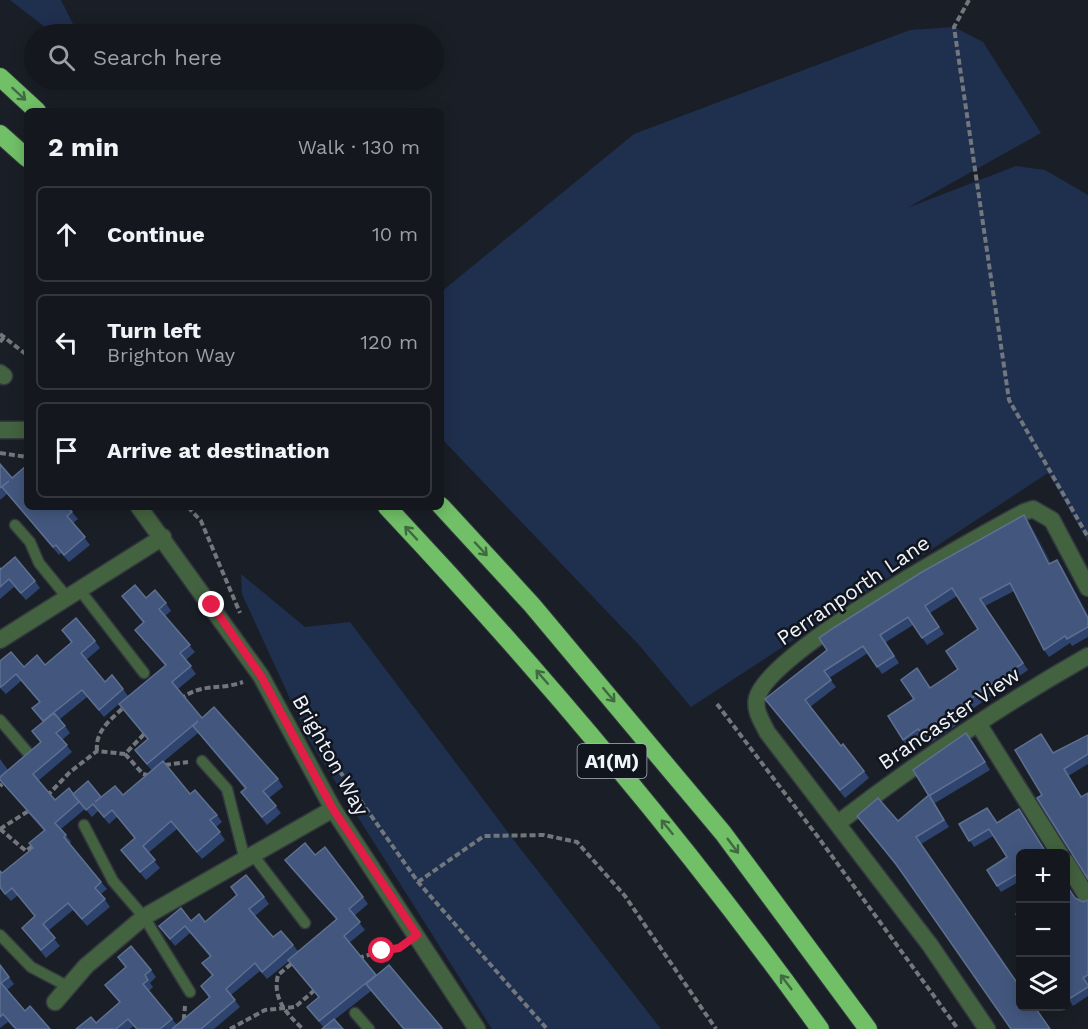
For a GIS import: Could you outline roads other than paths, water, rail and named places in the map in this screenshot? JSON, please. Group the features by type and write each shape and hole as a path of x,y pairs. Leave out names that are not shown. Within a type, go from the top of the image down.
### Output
{"highway":[{"path":"0,77 34,108"},
{"path":"0,134 24,155"},
{"name":"A1(M)","path":"444,509 532,604 716,824 868,1029"},
{"name":"A1(M)","path":"390,510 500,627 575,715 682,846 820,1029"}],"street":[{"path":"0,430 24,430"},
{"name":"Perranporth Lane","path":"987,1029 930,945 767,732 757,712 757,698 766,682 792,656 892,587 956,548 1033,509 1052,520 1088,588"},
{"name":"Brighton Way","path":"141,510 261,676 333,809 477,1029"},
{"path":"0,640 163,537"},
{"name":"Brancaster View","path":"838,823 903,774 1046,680 1088,656"},
{"path":"979,725 1057,849"},
{"path":"55,1002 67,986 108,946 144,917 333,809"},
{"path":"1070,870 1088,898"}],"lane":[{"path":"15,525 30,542 39,563 73,593 144,673"},
{"path":"0,720 29,754"},
{"path":"202,761 227,789 249,857 305,923"},
{"path":"84,825 113,881 144,917 190,992"},
{"path":"0,935 31,967 67,986"},
{"path":"355,1012 369,1029"}]}
